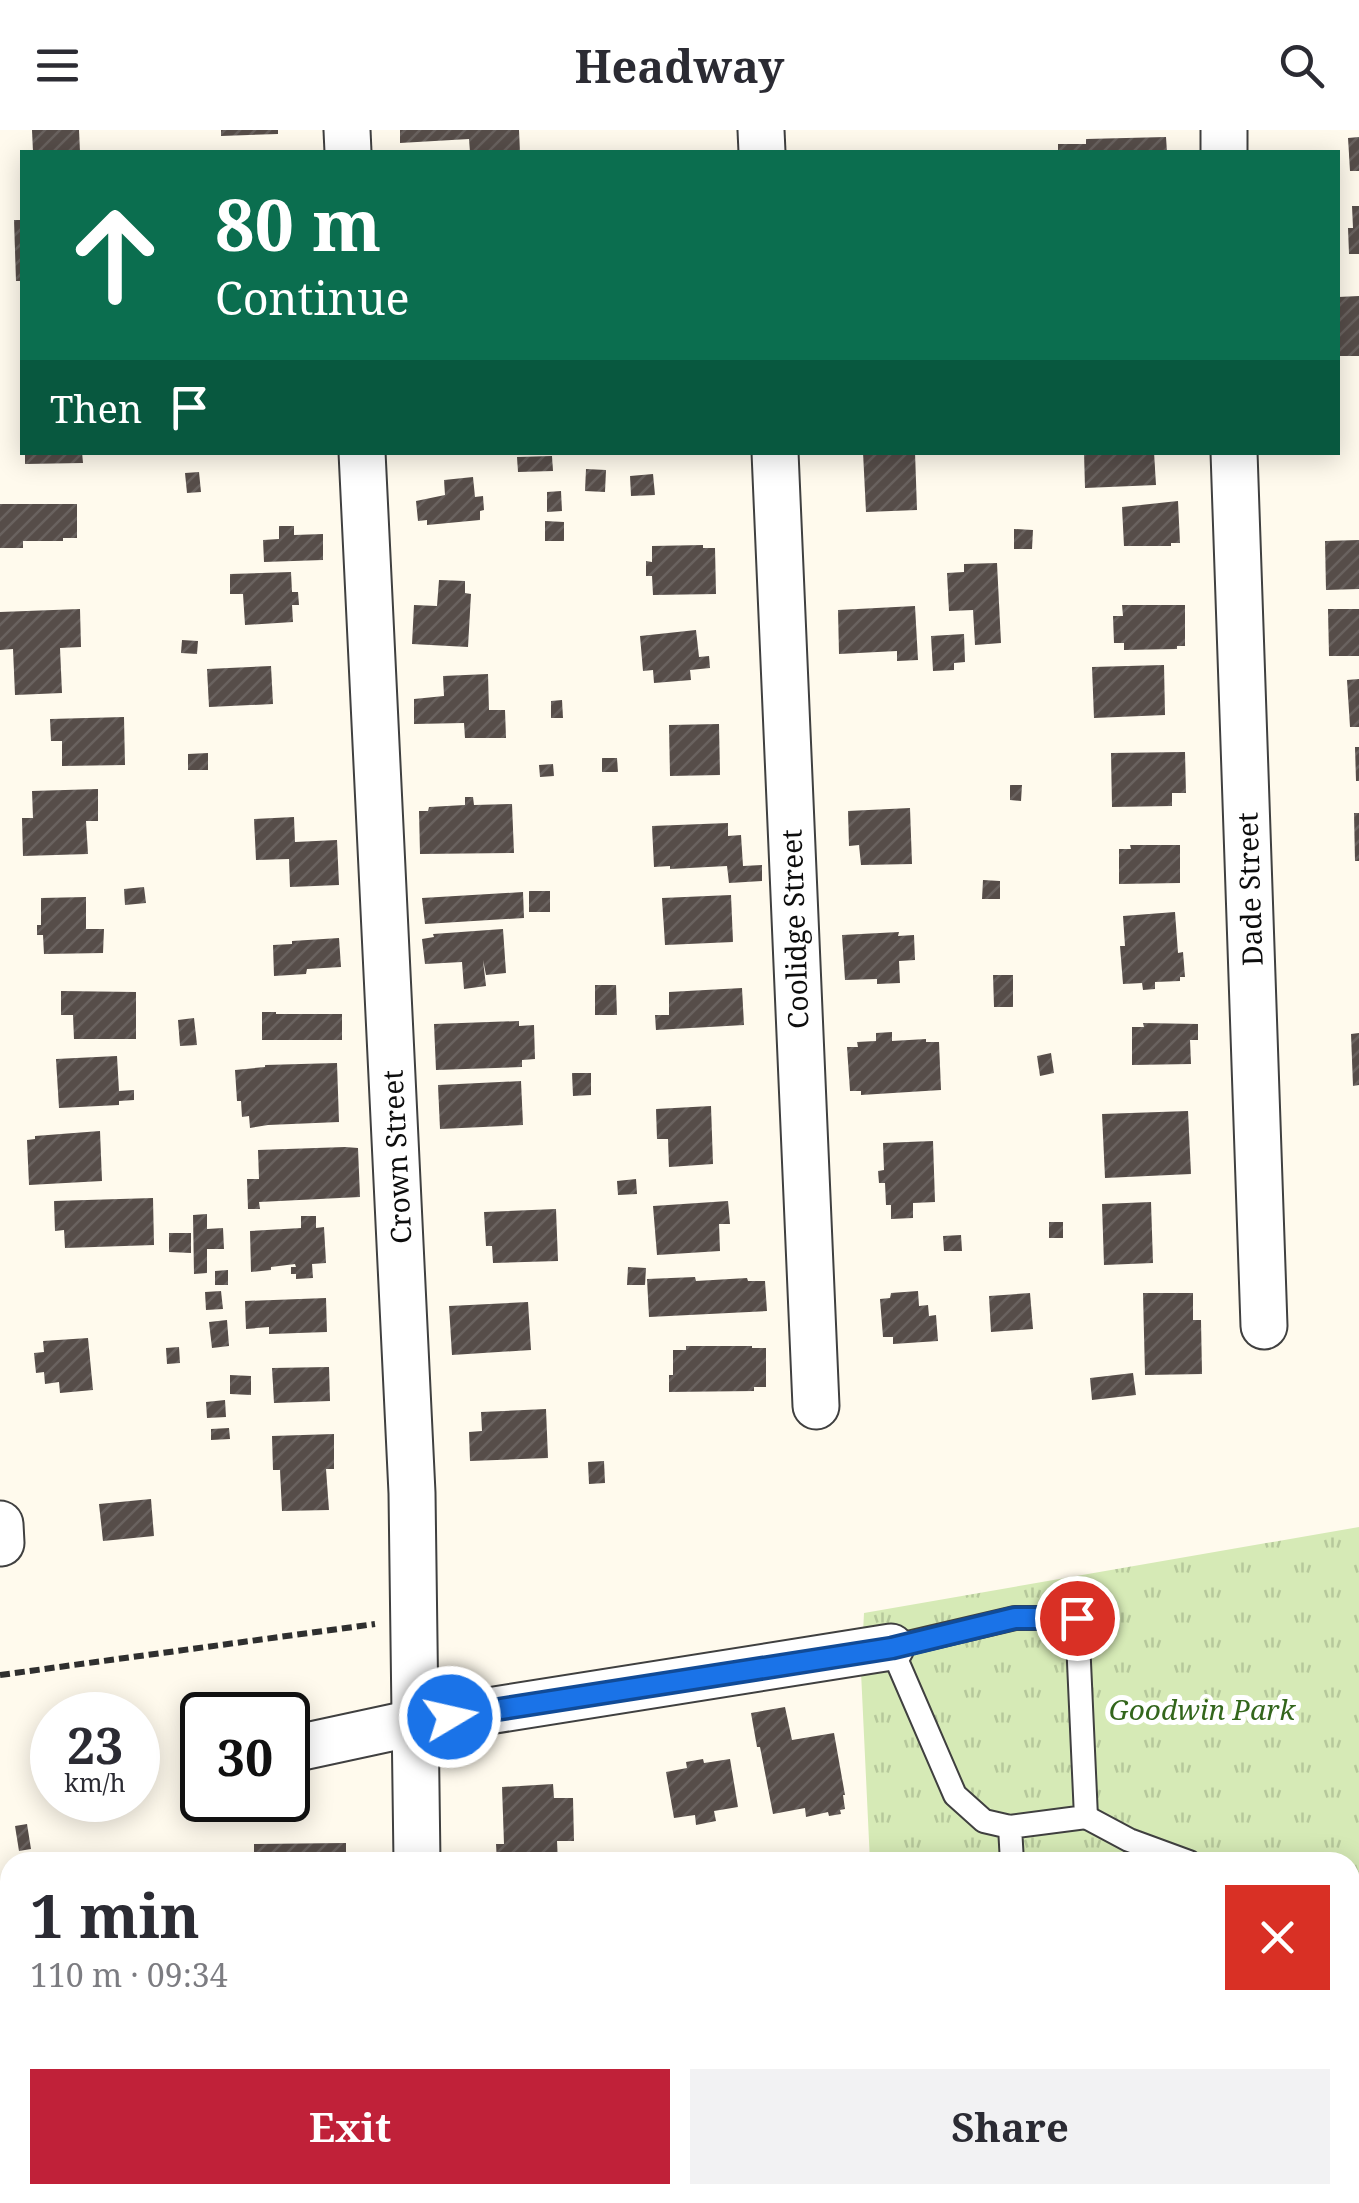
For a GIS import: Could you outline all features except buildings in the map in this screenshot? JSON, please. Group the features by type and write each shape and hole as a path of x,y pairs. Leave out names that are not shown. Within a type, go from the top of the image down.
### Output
{"street":[{"name":"Crown Street","path":"362,455 412,1493 417,1852"},
{"name":"Coolidge Street","path":"775,455 816,1406"},
{"name":"Dade Street","path":"1234,455 1264,1326"},
{"path":"0,1524 1,1543"},
{"path":"310,1745 413,1723 892,1648"}],"lane":[{"path":"1086,1817 1077,1618 1015,1618 892,1648 955,1795 984,1821 1010,1827 1086,1817 1162,1852"},
{"path":"1010,1827 1011,1852"}],"path":[{"path":"0,1675 413,1618"}],"green space":[{"name":"Goodwin Park","path":"1359,1527 1359,1852 870,1852 861,1672 864,1613"}],"route":[{"path":"450,1717 892,1648 1015,1618 1077,1618"}]}
